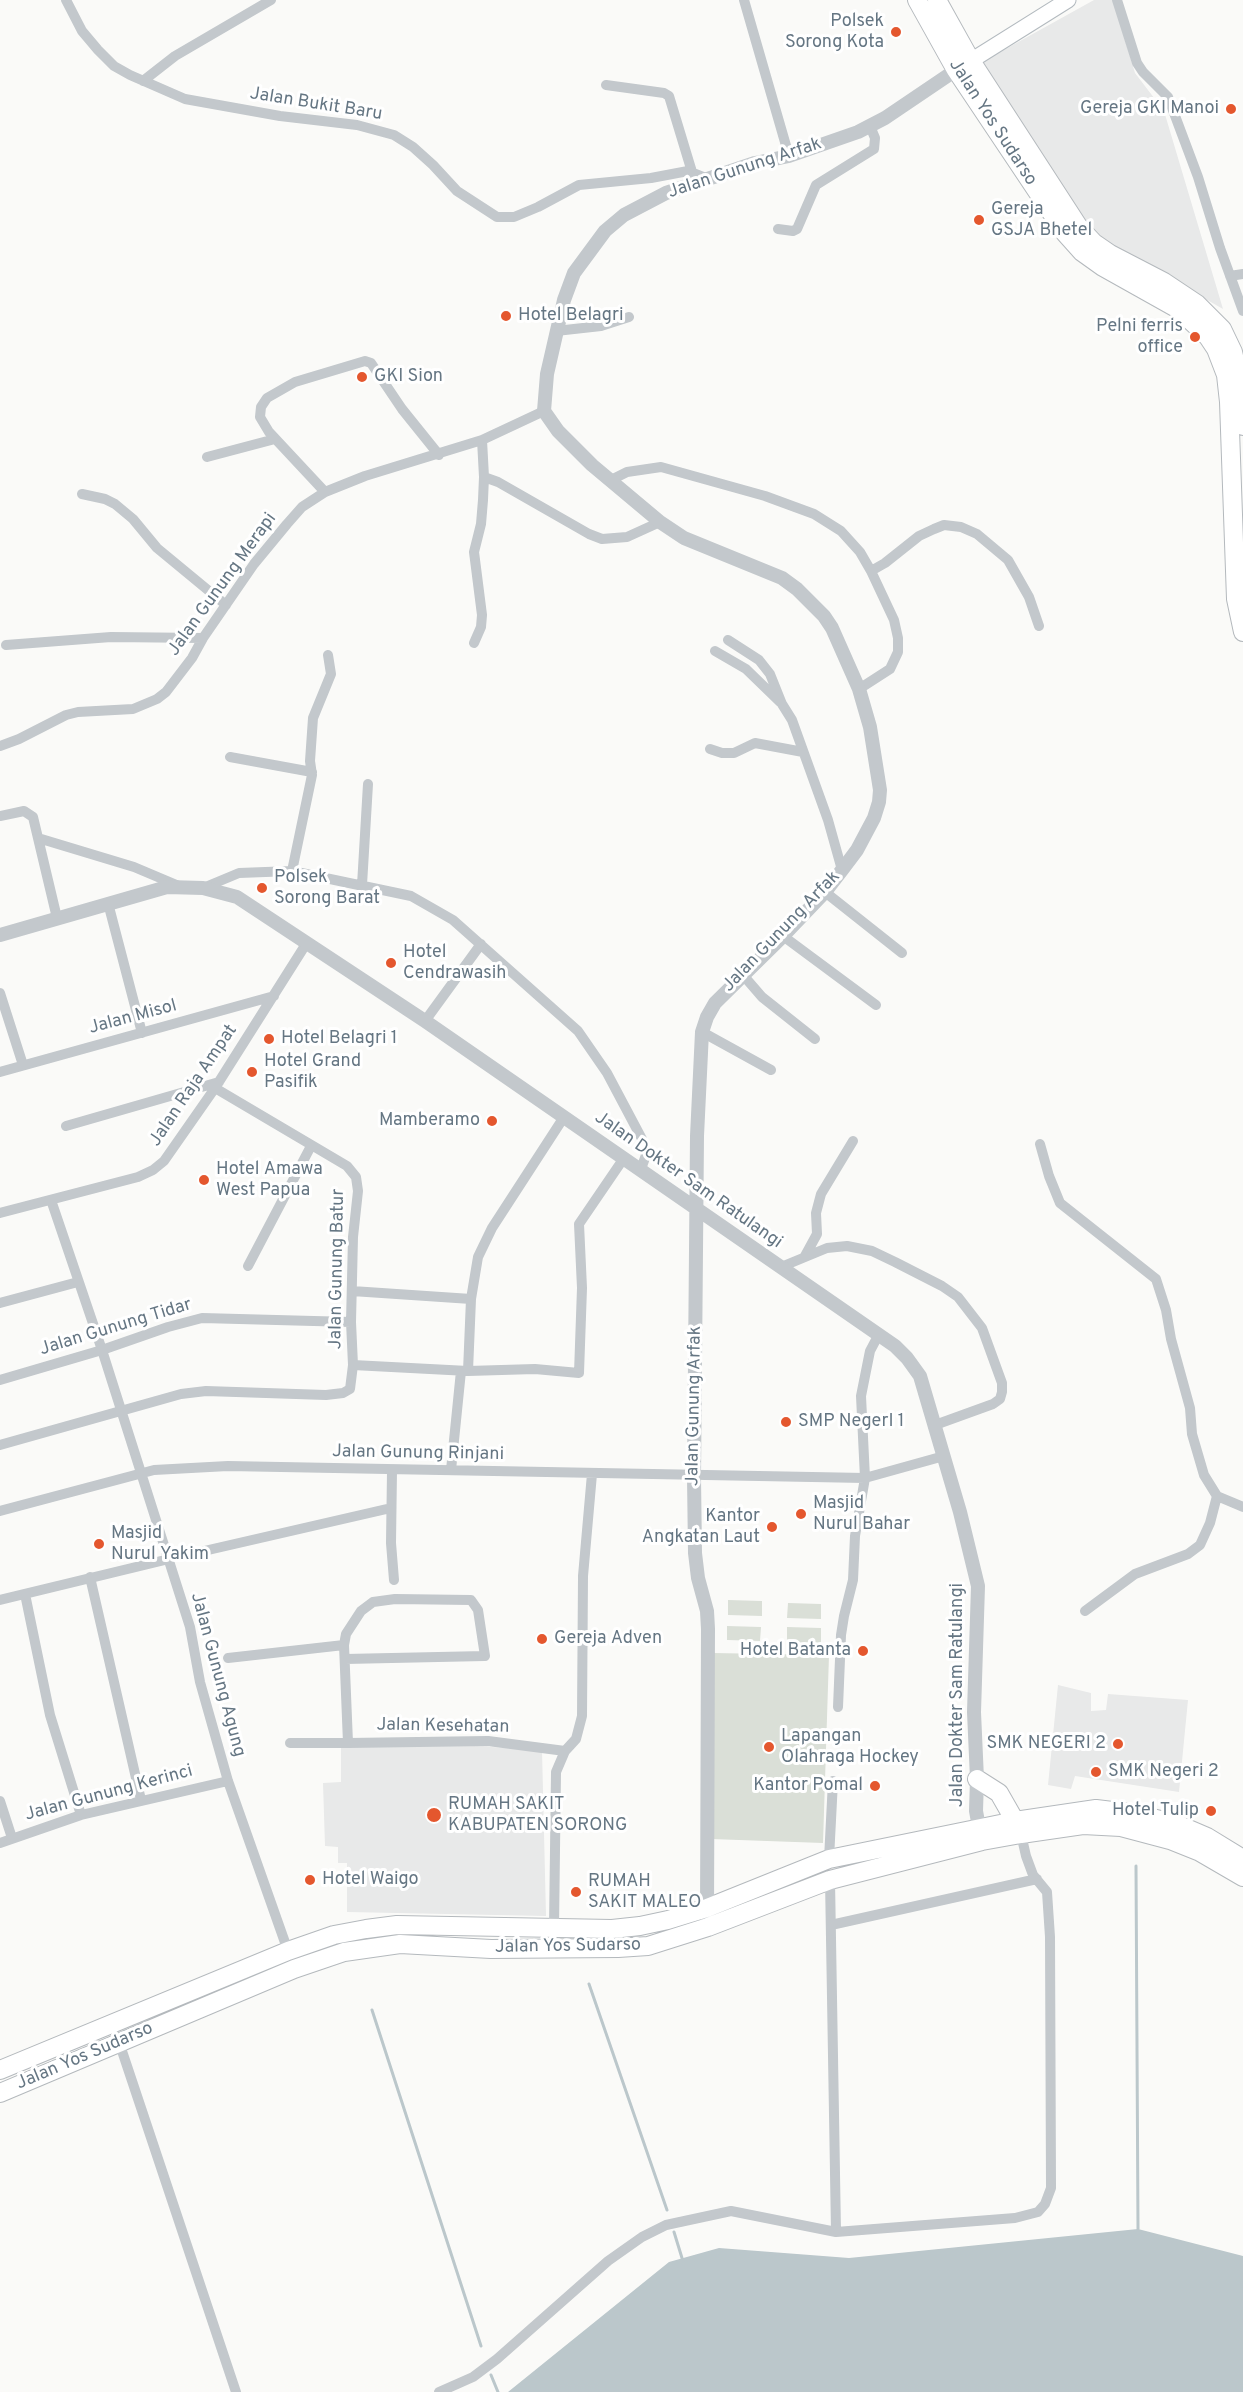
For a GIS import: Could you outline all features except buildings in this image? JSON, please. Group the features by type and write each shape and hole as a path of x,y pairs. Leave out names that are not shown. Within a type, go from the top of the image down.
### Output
{"highway":[{"name":"Jalan Yos Sudarso","path":"917,0 1078,226 1094,243 1110,254 1164,282 1197,304 1222,329 1233,352 1239,378 1243,426"},
{"path":"937,0 964,65"},
{"name":"Jalan Yos Sudarso","path":"964,65 977,98 1048,209 1082,252 1111,272 1178,309 1208,336 1216,349 1226,375 1238,484 1236,599 1243,632"},
{"path":"977,1779 999,1793 1018,1827"},
{"name":"Jalan Yos Sudarso","path":"0,2070 288,1951 334,1935 397,1925 612,1929 640,1926 707,1908 829,1859 981,1835 1096,1809 1137,1814 1179,1825 1198,1833 1243,1859"},
{"name":"Jalan Yos Sudarso","path":"1018,1827 1121,1827 1170,1840 1200,1852 1243,1877"},
{"name":"Jalan Yos Sudarso","path":"0,2093 294,1969 344,1952 400,1944 491,1949 618,1948 659,1943 708,1927 830,1880 981,1835"},
{"path":"397,1925 400,1944"}],"main road":[{"path":"964,65 1068,0"}],"street":[{"name":"Jalan Bukit Baru","path":"66,0 82,31 98,50 114,66 143,81 185,99 280,116 357,125 394,135 413,147 457,190 497,217 514,217 579,185 692,172"},
{"path":"143,81 175,56 271,0"},
{"path":"744,0 789,156"},
{"path":"1117,0 1137,63 1168,97 1198,177 1243,311"},
{"name":"Jalan Gunung Arfak","path":"708,1927 708,1629 707,1611 698,1578 695,1553 694,1477 697,1136 702,1032 715,1003 783,936 825,892 842,870 874,818 880,790 870,727 859,689 832,628 824,616 782,578 684,538 660,522 573,447 544,411 547,375 556,331 574,273 605,231 624,216 666,194 755,163 789,156 858,132 964,65"},
{"path":"606,85 664,93 669,96 692,172 708,179"},
{"path":"778,229 793,231 797,229 816,185 874,150 875,138 870,126"},
{"path":"1230,276 1243,274"},
{"path":"556,331 601,326 629,317"},
{"path":"325,492 275,439 260,417 261,407 267,398 295,382 365,361 371,363 402,409 439,455"},
{"name":"Jalan Gunung Merapi","path":"0,746 66,715 78,712 133,709 157,699 166,692 192,658 203,638 254,564 302,507 325,492 365,476 482,440 544,411"},
{"path":"207,457 275,439"},
{"path":"474,643 481,627 482,615 474,552 481,524 484,477 482,440"},
{"path":"611,480 627,472 661,467 765,496 814,514 841,531 860,552 894,620 898,638 898,652 890,669 859,689"},
{"path":"484,477 498,482 589,534 602,539 627,537 660,522"},
{"path":"82,494 105,499 115,504 133,519 157,548 226,605"},
{"path":"870,571 934,528 944,525 961,527 977,534 1008,560 1029,597 1039,626"},
{"path":"6,645 122,637 203,638"},
{"path":"728,640 759,660 770,675 782,704 792,720 828,820 842,870"},
{"path":"716,651 746,669 782,704"},
{"path":"292,871 312,772 310,761 313,718 331,674 328,655"},
{"path":"710,749 722,753 734,753 755,743 803,752"},
{"path":"230,757 312,772"},
{"path":"362,885 368,784"},
{"path":"0,816 17,811 29,813 35,823 57,918"},
{"path":"38,838 134,867 179,886"},
{"path":"203,888 239,873 292,871 411,896 453,920 578,1031 593,1051 624,1103 644,1144 646,1155 641,1169"},
{"name":"Jalan Dokter Sam Ratulangi","path":"0,935 146,891 179,886 203,888 237,897 425,1021 641,1169 879,1334 907,1358 920,1376 944,1456 978,1586 974,1712 976,1811 981,1835"},
{"path":"825,892 902,952"},
{"path":"108,903 142,1033"},
{"path":"783,936 876,1005"},
{"name":"Jalan Raja Ampat","path":"0,1214 138,1177 153,1170 164,1161 217,1085 306,944"},
{"path":"425,1021 481,945"},
{"path":"743,975 762,997 815,1039"},
{"path":"0,993 23,1065"},
{"name":"Jalan Misol","path":"0,1072 274,996"},
{"path":"702,1032 771,1070"},
{"path":"66,1126 217,1085"},
{"name":"Jalan Gunung Batur","path":"121,1412 181,1394 206,1391 338,1394 347,1392 351,1385 353,1237 358,1191 356,1177 347,1166 311,1146 217,1085"},
{"path":"451,1470 478,1257 485,1240 519,1184 564,1117"},
{"path":"804,1256 816,1234 816,1213 821,1194 853,1141"},
{"path":"1040,1144 1060,1203 1156,1279 1190,1408 1199,1462 1209,1487 1216,1496 1243,1507"},
{"path":"248,1266 311,1146"},
{"path":"353,1365 465,1371 535,1369 579,1373 582,1288 579,1224 624,1158"},
{"name":"Jalan Gunung Agung","path":"51,1200 169,1559 190,1628 200,1682 228,1781 288,1951"},
{"path":"781,1267 827,1248 847,1246 872,1251 942,1286 958,1297 982,1328 992,1351 1002,1383 1002,1392 1000,1398 993,1404 935,1425"},
{"path":"0,1303 78,1282"},
{"path":"352,1291 471,1299"},
{"name":"Jalan Gunung Tidar","path":"0,1380 202,1318 351,1322"},
{"path":"838,1707 843,1616 854,1580 855,1536 865,1478 861,1396 870,1351 879,1334"},
{"path":"0,1445 121,1412"},
{"name":"Jalan Gunung Rinjani","path":"141,1472 228,1466 694,1477 865,1478 944,1456"},
{"path":"392,1471 390,1508 394,1580"},
{"path":"0,1511 141,1472"},
{"path":"554,1928 556,1772 565,1751 576,1739 582,1716 583,1576 592,1474"},
{"path":"1085,1611 1135,1574 1188,1554 1200,1545 1210,1523 1216,1496"},
{"path":"204,1551 390,1508"},
{"path":"0,1600 169,1559"},
{"path":"90,1577 141,1800"},
{"path":"25,1594 50,1714 81,1815"},
{"path":"345,1659 485,1656 478,1611 474,1603 466,1599 395,1599 374,1602 361,1611 346,1634 344,1645 345,1659 352,1742"},
{"path":"228,1658 344,1645"},
{"name":"Jalan Kesehatan","path":"290,1743 488,1741 565,1751"},
{"name":"Jalan Gunung Kerinci","path":"0,1842 81,1815 228,1781"},
{"path":"829,1859 832,1781"},
{"path":"0,1801 12,1838"},
{"path":"438,2392 473,2377 497,2359 608,2261 642,2237 666,2225 731,2211 836,2232 1015,2218 1038,2212 1045,2204 1051,2187 1050,1937 1047,1892 1037,1879 1026,1857 1018,1827"},
{"path":"831,1925 1037,1879"},
{"path":"830,1880 836,2232"},
{"path":"119,2042 236,2392"}],"shaded area":[{"path":"1094,0 1113,0 1135,73 1164,111 1223,309 1085,230 975,66"},
{"path":"728,1600 762,1601 762,1616 728,1615"},
{"path":"788,1603 821,1604 821,1619 787,1618"},
{"path":"727,1626 761,1627 760,1641 727,1640"},
{"path":"787,1627 821,1628 821,1643 787,1642"},
{"name":"Lapangan Olahraga Hockey","path":"712,1653 829,1655 823,1843 711,1839"},
{"name":"SMK NEGERI 2","path":"1058,1685 1091,1693 1091,1711 1106,1710 1108,1694 1188,1700 1179,1792 1075,1776 1071,1789 1048,1785"},
{"name":"RUMAH SAKIT KABUPATEN SORONG","path":"341,1745 457,1745 542,1750 546,1916 347,1912 347,1863 338,1863 338,1847 325,1846 323,1783 341,1782"},
{"path":"1138,2229 1243,2256 1243,2392 508,2392 669,2262 719,2248 849,2258"}],"waterway":[{"path":"1136,1866 1138,2229"},
{"path":"589,1984 667,2210"},
{"path":"372,2010 481,2346"},
{"path":"674,2232 682,2258"},
{"path":"491,2375 498,2392"}],"place":[{"name":"Polsek Sorong Kota","path":"896,32"},
{"name":"Gereja GKI Manoi","path":"1231,109"},
{"name":"Gereja GSJA Bhetel","path":"979,220"},
{"name":"Hotel Belagri","path":"506,316"},
{"name":"Pelni ferris office","path":"1195,337"},
{"name":"GKI Sion","path":"362,377"},
{"name":"Polsek Sorong Barat","path":"262,888"},
{"name":"Hotel Cendrawasih","path":"391,963"},
{"name":"Hotel Belagri 1","path":"269,1039"},
{"name":"Hotel Grand Pasifik","path":"252,1072"},
{"name":"Mamberamo","path":"492,1121"},
{"name":"Hotel Amawa West Papua","path":"204,1180"},
{"name":"SMP NegerI 1","path":"786,1422"},
{"name":"Masjid Nurul Bahar","path":"801,1514"},
{"name":"Kantor Angkatan Laut","path":"772,1527"},
{"name":"Masjid Nurul Yakim","path":"99,1544"},
{"name":"Gereja Adven","path":"542,1639"},
{"name":"Hotel Batanta","path":"863,1651"},
{"name":"SMK NEGERI 2","path":"1118,1744"},
{"name":"Lapangan Olahraga Hockey","path":"769,1747"},
{"name":"SMK Negeri 2","path":"1096,1772"},
{"name":"Kantor Pomal","path":"875,1786"},
{"name":"Hotel Tulip","path":"1211,1811"},
{"name":"RUMAH SAKIT KABUPATEN SORONG","path":"434,1815"},
{"name":"Hotel Waigo","path":"310,1880"},
{"name":"RUMAH SAKIT MALEO","path":"576,1892"}]}
